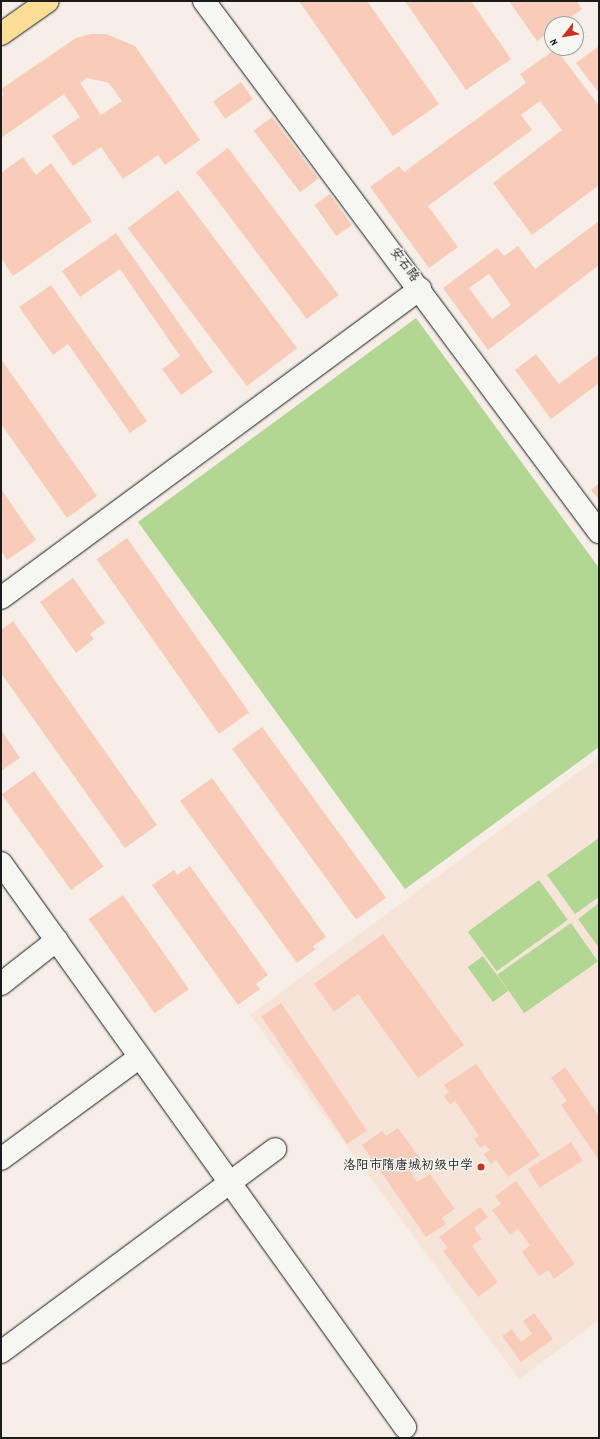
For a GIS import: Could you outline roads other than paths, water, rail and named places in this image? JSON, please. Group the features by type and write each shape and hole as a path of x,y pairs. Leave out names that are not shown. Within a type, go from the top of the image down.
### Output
{"main road":[{"path":"1,34 48,1"}],"street":[{"name":"安石路","path":"204,1 420,289 599,532"},
{"path":"1,598 420,289"},
{"path":"1,863 405,1427"},
{"path":"1,984 57,940"},
{"path":"1,1159 140,1057"},
{"path":"1,1352 275,1149"}],"place":[{"name":"洛阳市隋唐城初级中学","path":"481,1167"}]}
